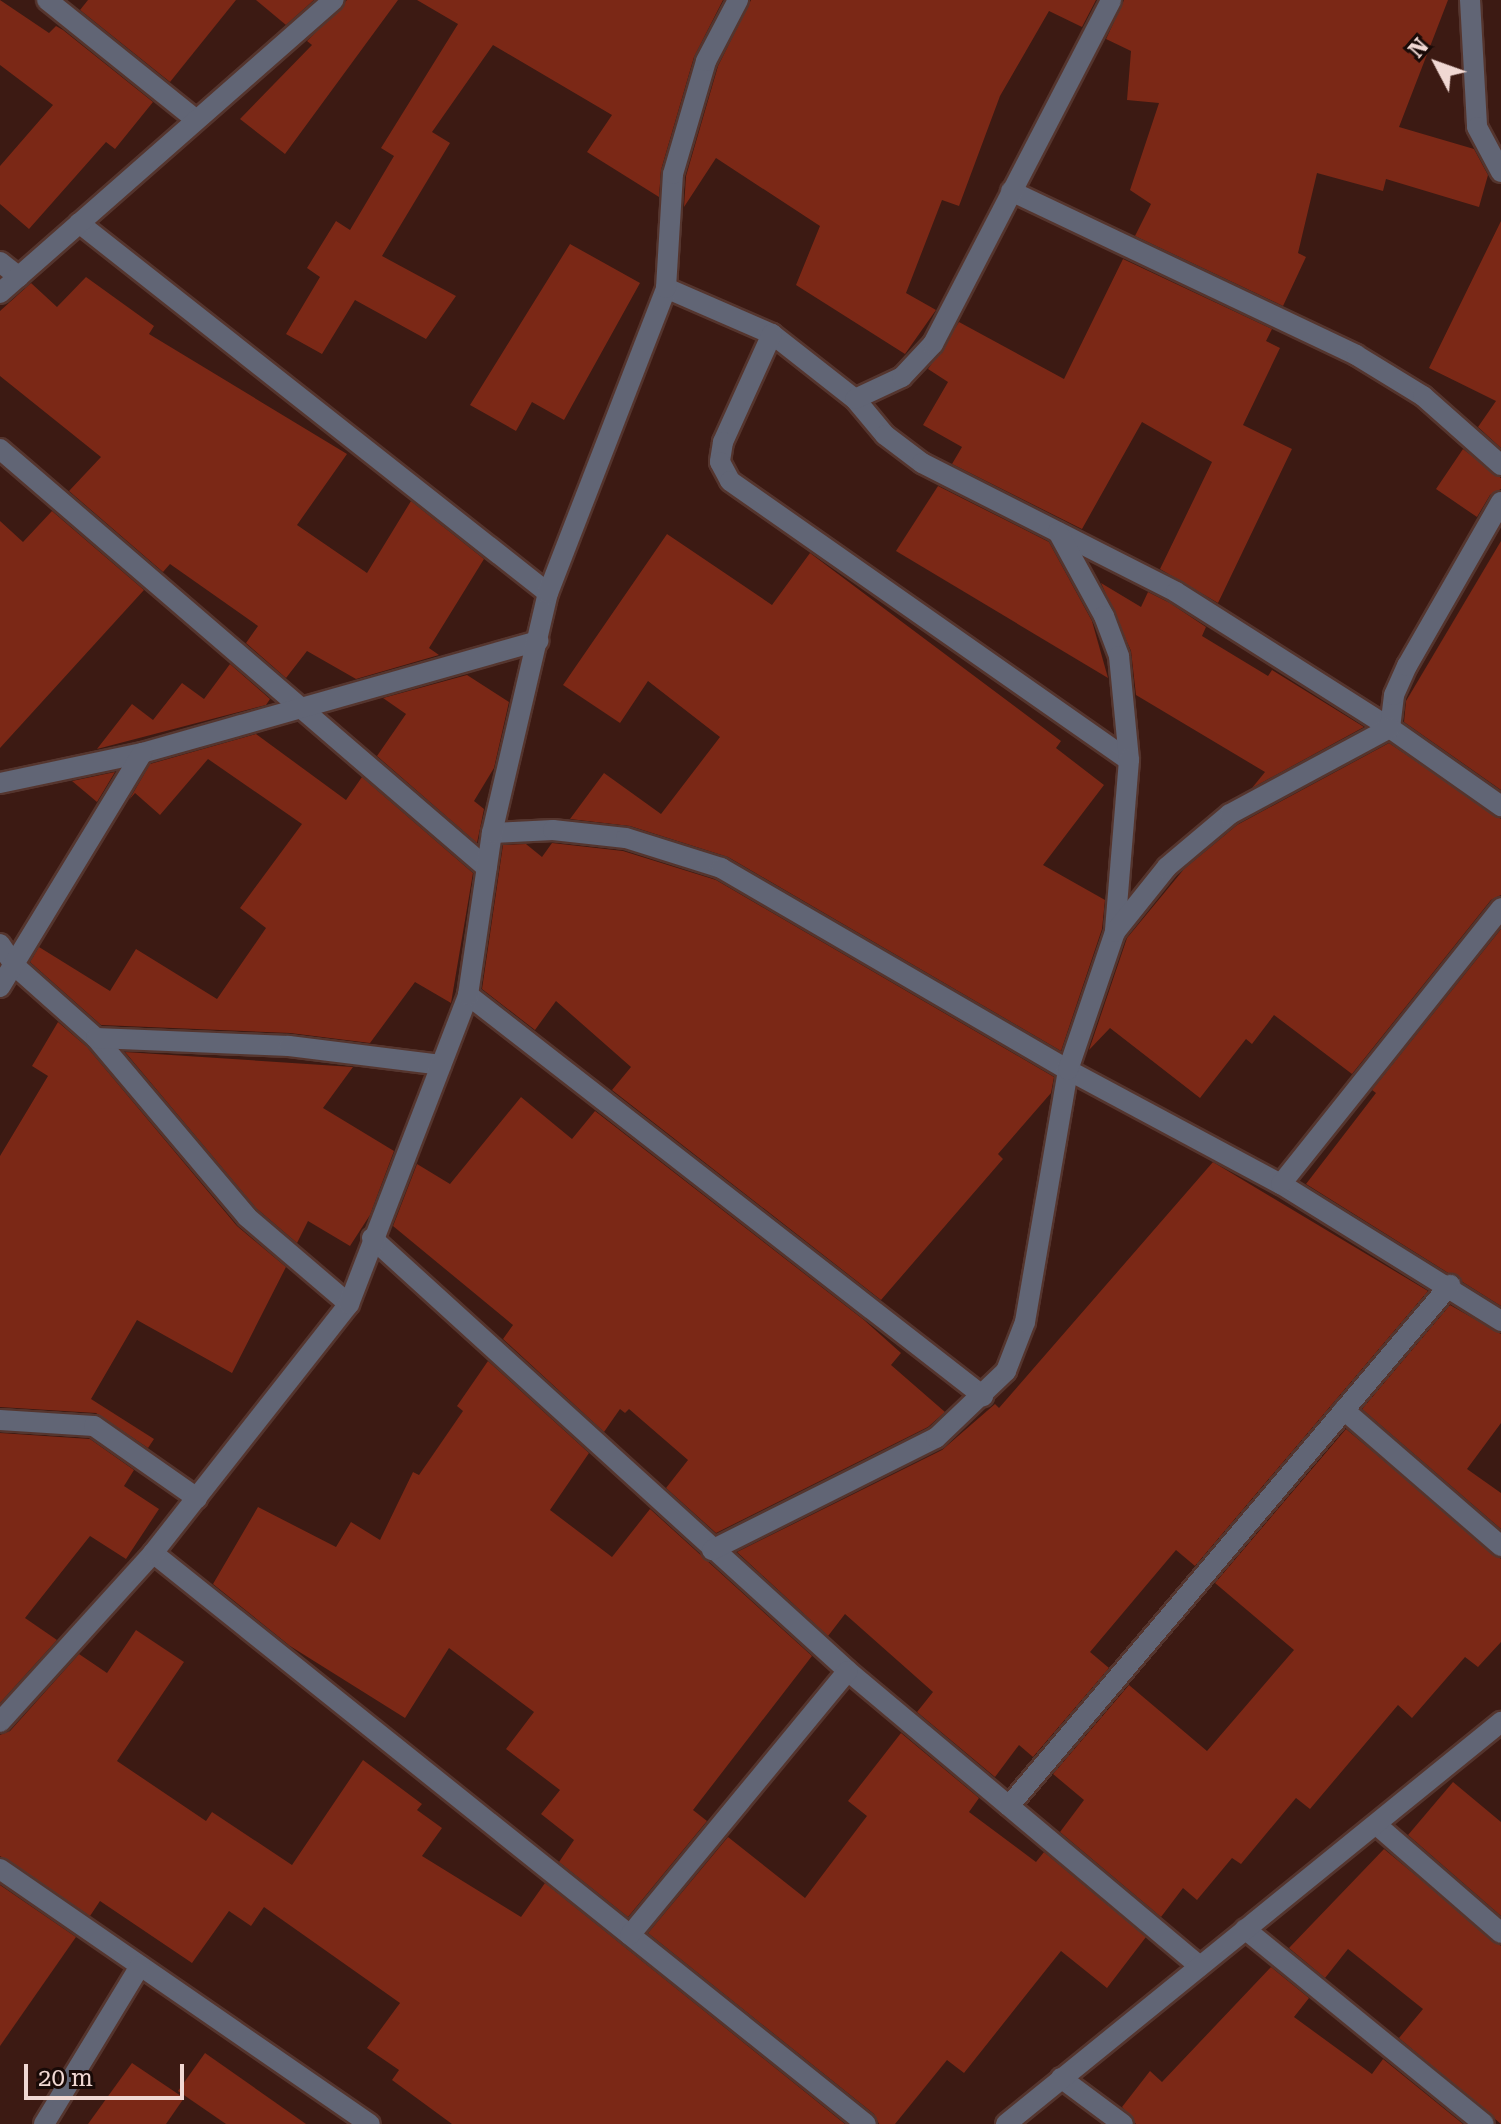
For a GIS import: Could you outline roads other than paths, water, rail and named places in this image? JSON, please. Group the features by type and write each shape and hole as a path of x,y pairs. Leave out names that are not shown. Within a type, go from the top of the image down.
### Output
{"street":[{"path":"47,0 195,119"},
{"path":"0,293 334,0"},
{"path":"0,1722 153,1553 349,1304 468,995 492,833 548,593 666,288 673,174 706,61 738,0"},
{"path":"1470,0 1477,127 1501,172"},
{"path":"855,399 902,377 933,344 1102,3"},
{"path":"1011,191 1356,355 1423,396 1501,465"},
{"path":"79,223 548,593"},
{"path":"0,262 19,277"},
{"path":"666,288 772,334 855,399 885,435 922,463 1176,592 1390,728 1501,806"},
{"path":"772,334 723,442 720,462 730,481 1129,760"},
{"path":"0,449 487,868"},
{"path":"1390,728 1394,695 1407,666 1501,502"},
{"path":"712,1550 899,1460 936,1438 1006,1371 1025,1322 1068,1070 1115,932 1129,760 1119,656 1104,616 1058,532"},
{"path":"0,783 142,753 299,706 538,641"},
{"path":"1115,932 1167,867 1230,814 1390,728"},
{"path":"0,987 142,753"},
{"path":"492,833 553,830 626,838 721,868 1068,1070 1281,1184 1450,1285 1501,1321"},
{"path":"1281,1184 1501,908"},
{"path":"0,944 15,966 96,1038 247,1217 349,1304"},
{"path":"468,995 983,1396"},
{"path":"96,1038 289,1046 441,1065"},
{"path":"372,1238 848,1671 1200,1966"},
{"path":"1009,1806 1450,1285"},
{"path":"1344,1410 1501,1546"},
{"path":"0,1420 94,1426 197,1498"},
{"path":"153,1553 866,2124"},
{"path":"630,1935 848,1671"},
{"path":"1006,2124 1245,1929 1378,1826 1501,1722"},
{"path":"1378,1826 1501,1933"},
{"path":"0,1869 369,2124"},
{"path":"1245,1929 1484,2124"},
{"path":"44,2124 140,1966"},
{"path":"1061,2078 1123,2124"}]}
